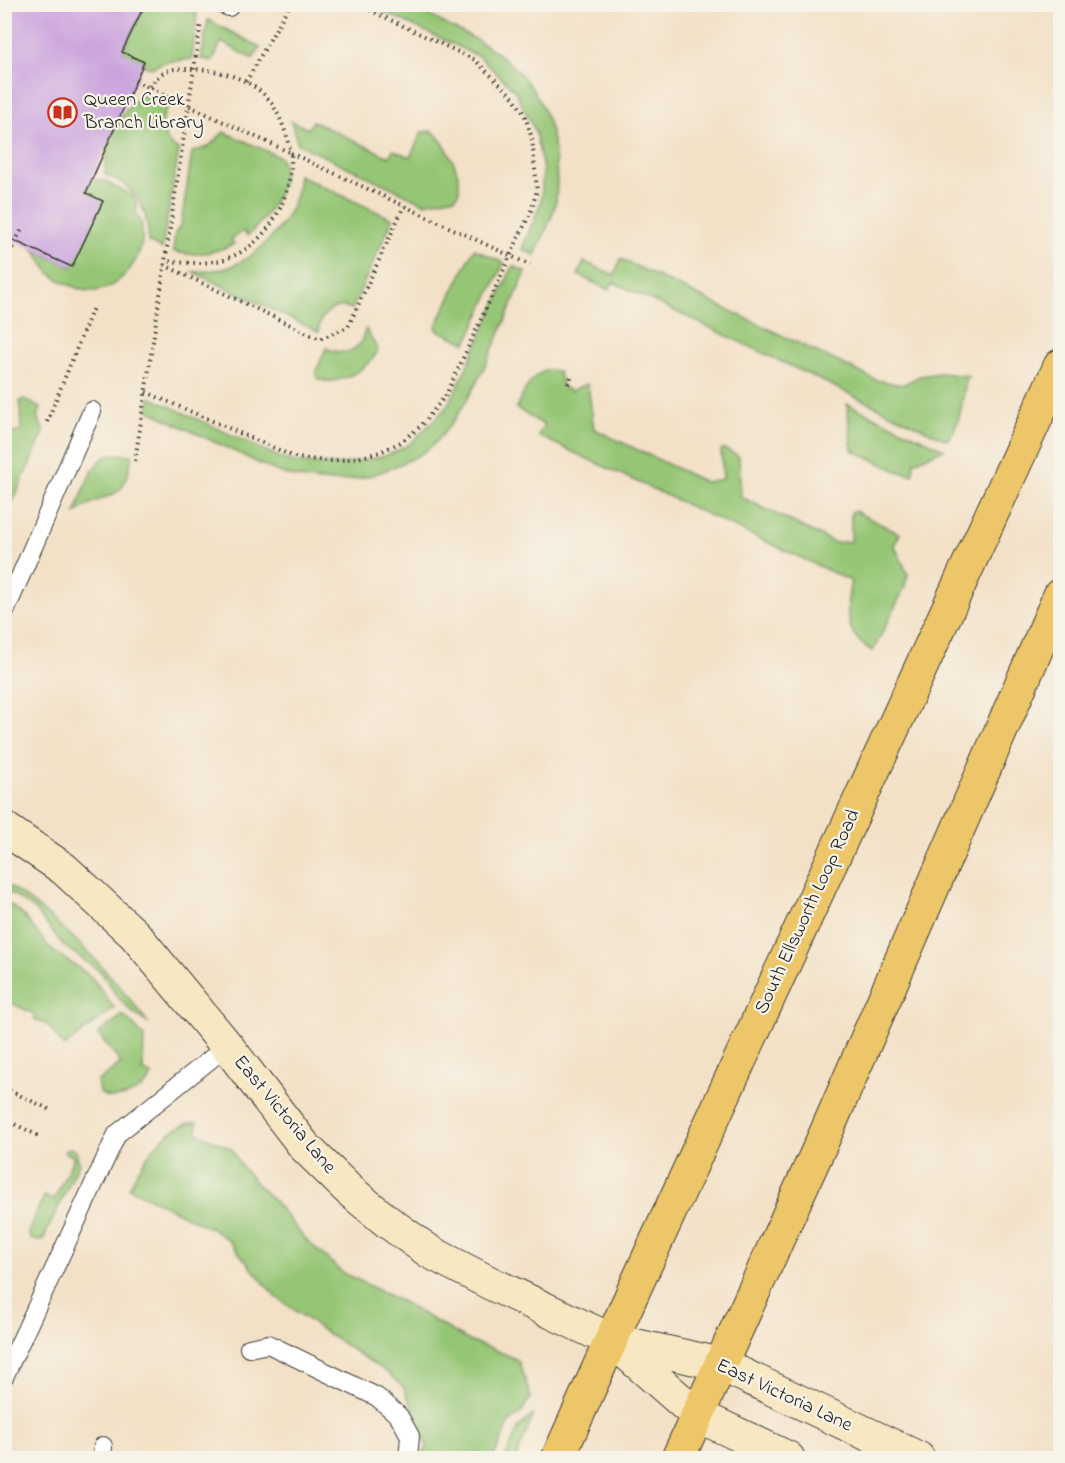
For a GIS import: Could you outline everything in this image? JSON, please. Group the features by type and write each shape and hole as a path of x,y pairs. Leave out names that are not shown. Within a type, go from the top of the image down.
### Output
{"main road":[{"name":"South Ellsworth Loop Road","path":"558,1458 1060,366"},
{"path":"678,1458 835,1113 1060,595"}],"street":[{"name":"East Victoria Lane","path":"4,828 64,869 135,934 305,1147 349,1190 388,1222 440,1257 611,1340 720,1364 918,1458"},
{"name":"East Victoria Lane","path":"611,1340 697,1415 788,1458"}],"lane":[{"path":"4,614 92,411"},
{"path":"4,1377 117,1134 226,1046"},
{"path":"249,1348 268,1344 377,1397 399,1416 410,1436 408,1458"}],"path":[{"path":"246,82 290,4"},
{"path":"146,392 297,458 329,460 358,458 380,452 401,441 421,426 446,395 531,210 537,190 532,138 525,116 514,98 474,60 357,4"},
{"path":"135,460 202,15"},
{"path":"150,87 158,76 169,70 195,69 220,72 246,82 269,100 281,119 291,153 292,166 283,202 276,218 253,244 223,260 185,264 164,263"},
{"path":"135,81 530,265"},
{"path":"164,263 321,339 348,327 405,206"},
{"path":"4,264 21,229"},
{"path":"47,422 93,308"},
{"path":"568,384 571,377"},
{"path":"4,1088 51,1110"},
{"path":"4,1119 39,1136"}],"green space":[{"path":"401,4 476,40 512,65 538,98 547,117 553,139 557,188 553,213 535,255 522,249 541,202 543,170 535,131 515,91 480,57 369,5"},
{"path":"145,5 181,5 197,13 192,59 164,62 151,68 122,52"},
{"path":"208,20 260,47 253,59 221,42 213,61 201,59"},
{"path":"142,93 169,105 163,117 163,130 168,142 179,150 162,249 148,242 143,210 132,192 116,179 105,175 107,151 114,130 126,110"},
{"path":"291,121 308,129 313,121 389,157 393,150 410,157 422,132 432,131 449,152 457,172 459,190 456,197 424,203 298,144"},
{"path":"224,132 280,157 283,177 277,197 252,232 247,236 244,231 231,239 234,244 204,253 188,254 173,251 175,233 181,225 192,152 208,147"},
{"path":"298,175 393,219 352,309 340,307 329,311 321,320 319,332 193,272 230,267 261,248 278,230 290,209 298,186"},
{"path":"88,179 106,181 132,196 137,206 136,215 142,227 139,252 128,271 112,285 92,291 75,287 54,277 34,250 72,267 77,189"},
{"path":"474,249 504,263 466,343 437,330 436,326"},
{"path":"621,259 876,380 902,385 920,376 940,373 968,376 959,417 952,433 947,440 613,282 609,290 578,275 584,262 614,275"},
{"path":"513,266 526,272 496,342 458,414 427,450 374,475 348,480 322,481 284,474 148,410 150,397 294,462 336,465 393,453 410,444 445,409 457,388"},
{"path":"366,329 378,350 368,364 342,379 325,381 317,378 316,372 326,348 337,352 351,351 363,340"},
{"path":"547,370 558,371 563,387 571,391 588,385 594,429 705,482 723,479 721,450 724,449 737,455 739,457 741,497 835,543 851,541 851,512 855,511 900,534 894,545 908,574 904,589 873,651 856,638 849,621 848,602 851,581 538,436 544,425 516,408 531,381"},
{"path":"23,399 41,408 37,416 44,432 5,519 5,433 21,432 20,401"},
{"path":"847,404 944,449 914,462 913,475 897,471 852,450"},
{"path":"111,454 132,455 124,483 112,495 75,514 92,471 103,458"},
{"path":"5,883 46,913 83,947 118,984 149,1024 132,1012 116,995 101,972 64,946 35,910 5,889"},
{"path":"5,902 25,917 50,948 92,978 114,1008 64,1047 48,1025 34,1019 36,1015 5,1000"},
{"path":"123,1015 144,1036 143,1070 152,1075 141,1089 131,1094 112,1098 104,1096 99,1090 98,1081 121,1063 98,1034"},
{"path":"197,1122 197,1133 231,1148 241,1166 305,1239 342,1272 402,1302 471,1342 518,1360 531,1397 521,1413 510,1422 493,1458 421,1458 427,1447 404,1388 388,1373 275,1296 229,1241 216,1231 129,1188 140,1167 164,1137 185,1125"},
{"path":"69,1148 76,1150 79,1163 43,1240 31,1239 28,1232 44,1196 54,1200 74,1157 64,1152"},
{"path":"534,1414 516,1458 505,1458 519,1427"}],"building":[{"name":"Queen Creek Branch Library","path":"4,4 145,4 122,52 144,62 86,193 103,201 72,267 4,236"}],"place":[{"name":"Queen Creek Branch Library","path":"63,112"}]}
